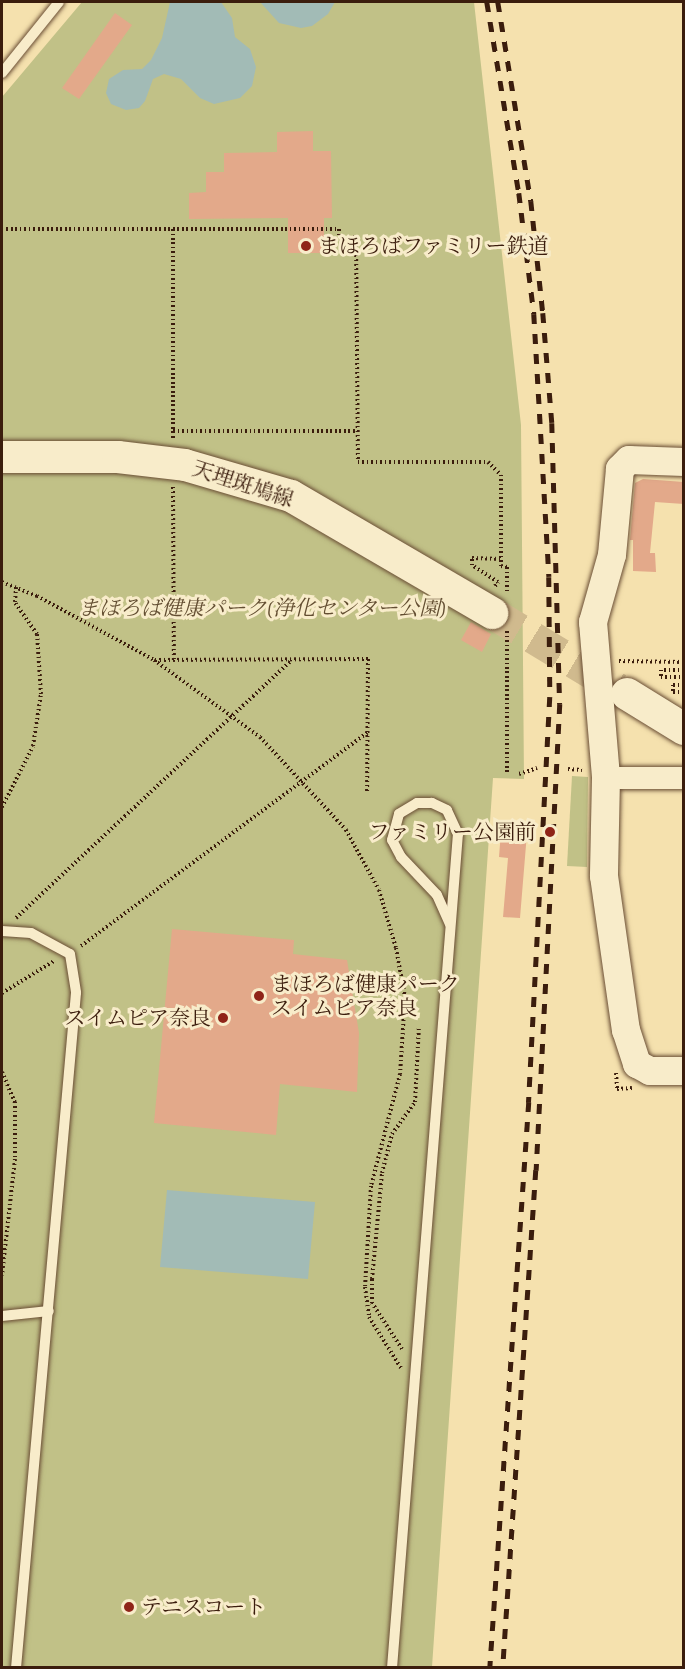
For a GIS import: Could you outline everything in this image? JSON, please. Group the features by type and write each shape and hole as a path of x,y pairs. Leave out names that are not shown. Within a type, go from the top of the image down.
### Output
{"main road":[{"name":"天理斑鳩線","path":"2,457 118,457 185,465 291,496 500,607"},
{"path":"627,694 684,729"}],"street":[{"path":"684,462 629,460 620,469 612,555 593,622 606,778 604,876 632,1053 637,1064 650,1071 684,1071"},
{"path":"606,778 684,778"}],"lane":[{"path":"2,72 58,2"},
{"path":"392,1668 415,1380 450,924 457,828 440,806 417,802 399,814 392,840 401,857 438,896 450,924"},
{"path":"2,931 30,933 70,954 76,993 16,1668"},
{"path":"2,1316 49,1311"}],"path":[{"path":"2,229 339,230 339,237 356,237 358,462 488,462 501,475 501,566 507,567 500,607"},
{"path":"173,229 173,450"},
{"path":"173,431 357,431"},
{"path":"173,477 174,660"},
{"path":"501,559 472,558 472,565 498,582 507,774"},
{"path":"2,582 16,587 154,660 260,737 346,830 379,890 396,948 405,997 400,1074 370,1186 365,1287 369,1317 390,1346 403,1377"},
{"path":"2,807 33,746 41,694 37,634 15,602 16,587"},
{"path":"154,660 368,659 367,795"},
{"path":"2,931 292,660"},
{"path":"612,661 684,662"},
{"path":"684,670 661,670 661,677 684,677"},
{"path":"684,685 673,685 673,692 684,692"},
{"path":"2,993 41,966 70,954 367,733"},
{"path":"519,774 537,768"},
{"path":"415,1380 402,1348 372,1303 372,1279 382,1173 392,1134 415,1101 419,1026"},
{"path":"2,1072 15,1101 15,1159 2,1275"}],"green space":[{"name":"まほろば健康パーク(浄化センター公園)","path":"82,2 474,2 521,425 524,779 493,778 432,1667 2,1667 2,97"},
{"path":"572,776 588,777 587,867 567,866"}],"water":[{"path":"170,2 221,2 232,18 235,37 250,49 256,67 252,86 240,98 214,104 200,98 181,79 164,74 153,79 145,101 139,108 126,110 111,104 106,93 109,79 123,70 142,69 151,60 162,38"},
{"path":"260,2 335,2 328,14 312,26 301,28 279,23"},
{"path":"167,1190 315,1202 308,1279 160,1267"}],"building":[{"path":"115,13 132,25 79,99 62,88"},
{"path":"313,131 313,151 331,151 332,218 324,218 324,253 288,253 288,218 189,219 189,193 206,192 206,172 224,172 224,153 277,152 277,132"},
{"path":"643,479 684,482 684,504 655,502 650,553 655,553 656,572 633,571 633,540 630,540 635,483"},
{"path":"471,622 491,634 482,652 461,640"},
{"path":"501,831 527,833 520,918 503,917 508,858 499,857"},
{"name":"まほろば健康パーク スイムピア奈良","path":"172,929 294,940 293,954 347,960 359,1033 357,1092 280,1084 276,1135 154,1123"}],"tunnel":[{"path":"492,613 618,689"}],"railway":[{"path":"487,2 519,193 534,314 549,577 550,697 529,1102 490,1668"},
{"path":"498,2 531,201 543,313 552,423 560,704 536,1170 503,1668"}],"place":[{"name":"まほろばファミリー鉄道","path":"306,246"},
{"name":"ファミリー公園前","path":"550,832"},
{"name":"まほろば健康パーク スイムピア奈良","path":"259,996"},
{"name":"スイムピア奈良","path":"223,1018"},
{"name":"テニスコート","path":"129,1607"}]}
